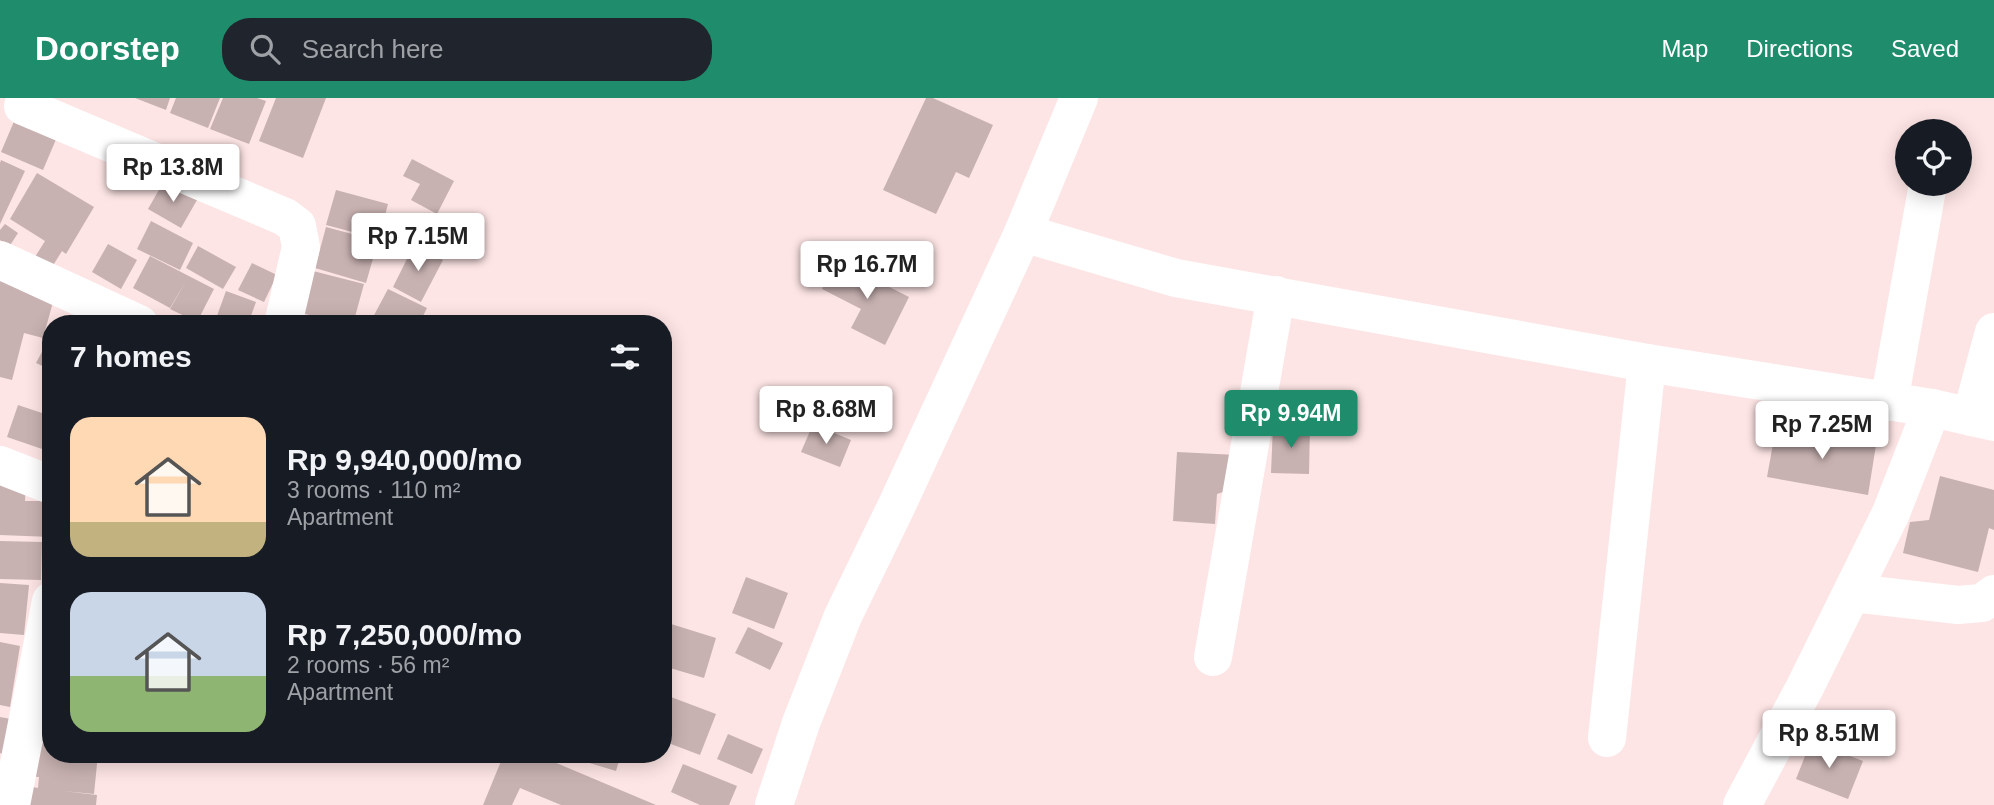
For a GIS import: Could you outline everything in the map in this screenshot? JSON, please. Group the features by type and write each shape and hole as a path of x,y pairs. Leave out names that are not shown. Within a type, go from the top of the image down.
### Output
{"street":[{"path":"774,805 801,723 843,616 1023,233 1079,98"},
{"path":"23,106 285,216 297,226 301,247 285,315"},
{"path":"1889,402 1926,196"},
{"path":"1023,233 1176,278 1647,363 1932,408 1982,420 1994,332"},
{"path":"0,260 119,315"},
{"path":"1213,657 1276,295"},
{"path":"1607,738 1647,363"},
{"path":"1742,805 1853,593 1891,513 1932,408"},
{"path":"0,465 42,481"},
{"path":"1853,593 1958,605 1982,603 1994,594"},
{"path":"11,805 42,647"}],"building":[{"path":"135,98 170,98 166,110"},
{"path":"176,98 220,98 208,128 170,113"},
{"path":"223,98 257,98 266,101 249,144 210,129"},
{"path":"276,98 326,98 303,158 259,141"},
{"path":"926,98 933,98 993,125 969,178 956,172 936,214 883,190"},
{"path":"18,112 60,130 43,170 1,152"},
{"path":"412,159 454,181 437,214 411,200 420,184 403,176"},
{"path":"1,160 25,171 0,224 0,163"},
{"path":"37,173 94,207 66,254 62,251 52,267 35,257 45,241 10,219"},
{"path":"164,181 197,200 181,228 148,209"},
{"path":"336,190 388,204 379,239 326,225"},
{"path":"418,215 453,233 442,256 406,238"},
{"path":"151,221 193,243 180,270 137,249"},
{"path":"5,224 18,233 9,247 0,240 0,230"},
{"path":"326,227 378,241 366,283 315,268"},
{"path":"108,244 137,260 121,289 92,272"},
{"path":"414,245 443,260 421,302 393,287"},
{"path":"198,246 236,267 223,289 186,268"},
{"path":"150,256 214,289 201,315 182,315 170,309 187,279 170,308 133,288"},
{"path":"836,260 909,297 885,345 851,328 861,309 822,289"},
{"path":"252,263 277,275 264,302 238,290"},
{"path":"313,271 364,284 355,315 302,313"},
{"path":"0,281 55,295 49,315 42,315 42,338 24,333 12,380 0,377"},
{"path":"388,289 427,308 424,315 374,315"},
{"path":"226,291 256,302 251,315 217,315"},
{"path":"42,352 42,366 36,363"},
{"path":"18,405 42,413 42,449 7,437"},
{"path":"813,424 851,440 840,467 801,452"},
{"path":"1273,425 1310,426 1309,474 1271,473"},
{"path":"1776,427 1876,445 1868,495 1767,477"},
{"path":"1177,452 1237,455 1235,488 1217,494 1215,524 1173,521"},
{"path":"1940,476 1994,490 1994,530 1989,528 1978,572 1903,553 1910,522 1929,520"},
{"path":"0,479 26,480 25,501 42,501 42,537 0,535"},
{"path":"0,541 42,542 41,580 0,579"},
{"path":"746,577 788,593 774,629 732,613"},
{"path":"0,583 29,585 24,635 0,633"},
{"path":"672,624 716,638 704,678 672,669"},
{"path":"748,627 783,643 770,670 735,653"},
{"path":"0,642 20,646 10,707 0,705"},
{"path":"672,697 716,714 700,755 672,744"},
{"path":"0,717 11,719 3,754 0,753"},
{"path":"728,734 763,749 752,774 717,759"},
{"path":"1811,741 1863,761 1848,799 1796,779"},
{"path":"30,742 42,743 42,763 97,763 94,794 63,791 97,795 96,805 25,805 27,786 38,788 39,777 26,776"},
{"path":"500,763 556,763 656,805 561,805 520,788 512,805 483,805"},
{"path":"590,763 618,763 616,771"},
{"path":"683,764 737,786 729,805 700,805 671,792"}]}
